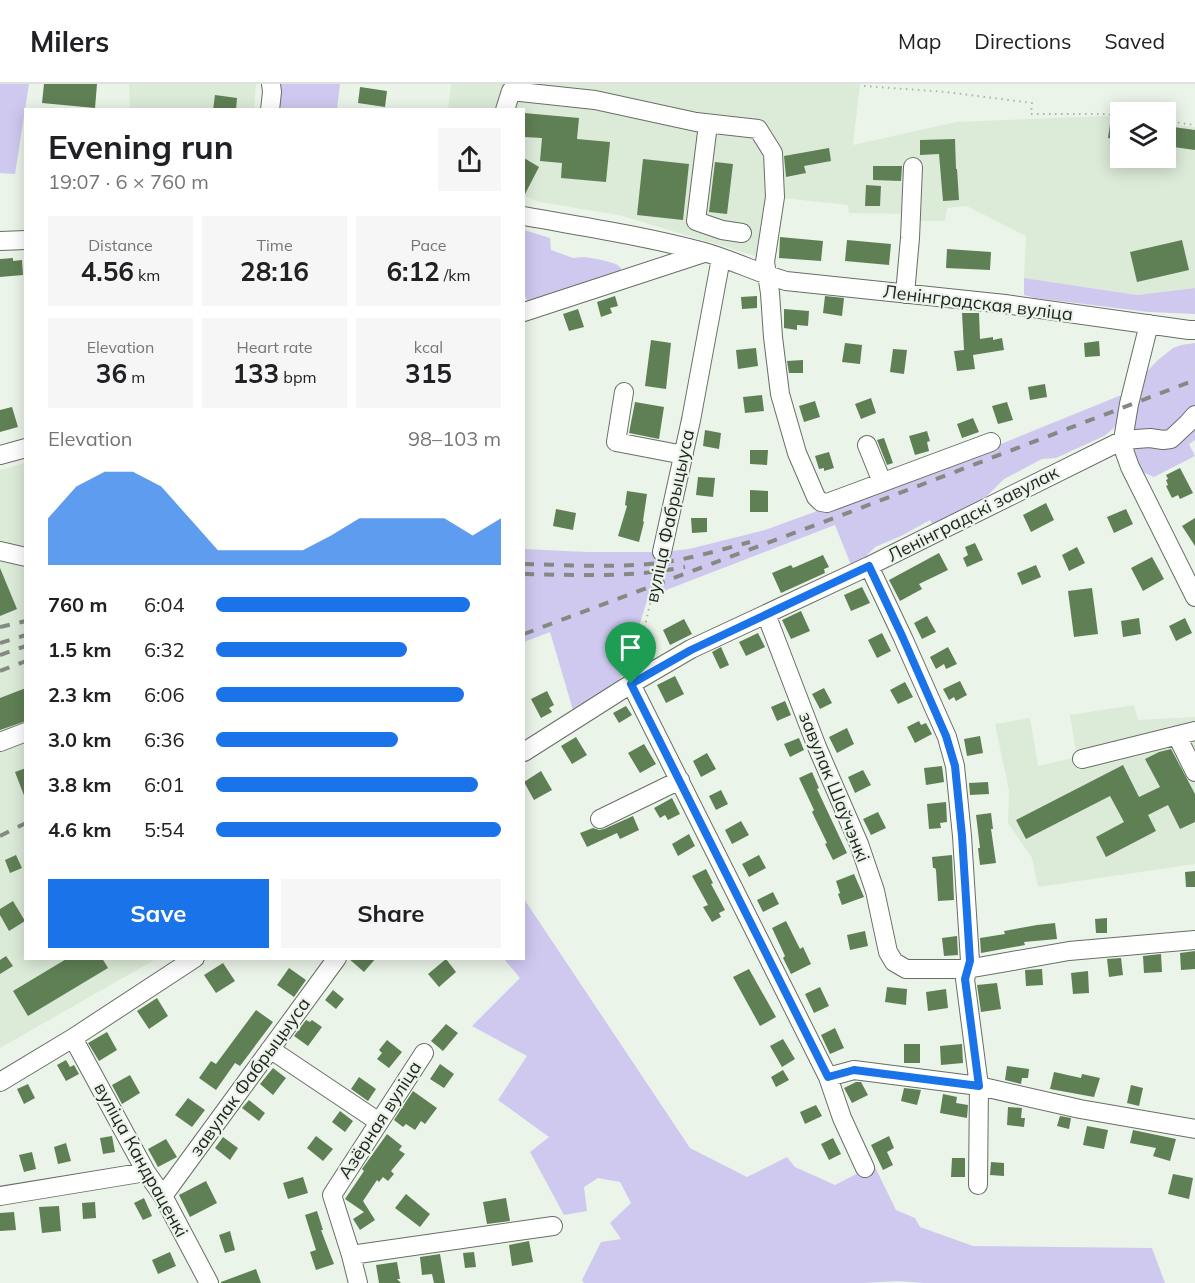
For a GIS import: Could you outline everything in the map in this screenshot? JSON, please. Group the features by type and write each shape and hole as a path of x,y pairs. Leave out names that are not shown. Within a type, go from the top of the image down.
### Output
{"street":[{"path":"270,108 271,84"},
{"path":"506,108 511,91 595,100 708,124 758,129 773,153 776,197 765,262 780,394 797,453 816,497 821,502 827,503 990,442"},
{"path":"708,124 696,221 722,230 742,233"},
{"path":"905,294 914,167"},
{"name":"Ленінградская вуліца","path":"525,216 620,233 713,256 786,281 1005,304 1195,330"},
{"path":"0,241 24,240"},
{"path":"525,312 713,256"},
{"name":"вуліца Фабрыцыуса","path":"662,552 684,454 713,256"},
{"path":"1149,324 1123,440 1125,453 1195,597"},
{"path":"624,392 616,442 684,454"},
{"path":"1123,440 1171,439 1195,415"},
{"name":"Ленінградскі завулак","path":"631,684 691,650 869,566 1123,440"},
{"path":"867,445 882,482"},
{"path":"0,455 24,449"},
{"path":"0,551 24,556"},
{"path":"869,566 946,736 955,766 970,961 965,979 979,1086 978,1185"},
{"name":"завулак Шаўчэнкі","path":"766,614 817,747 859,844 875,891 888,952 894,962 906,969 967,969"},
{"path":"525,751 631,684 828,1077 842,1118 865,1168"},
{"path":"1082,759 1195,731"},
{"path":"0,742 24,733"},
{"path":"1177,736 1195,772"},
{"path":"600,819 680,780"},
{"path":"967,969 1069,951 1195,940"},
{"path":"0,1082 73,1038 192,960"},
{"name":"завулак Фабрыцыуса","path":"163,1196 336,960"},
{"name":"вуліца Кандраценкі","path":"73,1038 146,1172 163,1196 209,1283"},
{"path":"270,1049 379,1122"},
{"name":"Азёрная вуліца","path":"358,1283 332,1195 423,1053"},
{"path":"828,1077 854,1070 979,1086 1080,1109 1195,1130"},
{"path":"0,1196 146,1172"},
{"path":"351,1255 553,1226"}],"path":[{"path":"864,86 946,92 1032,103 1031,114 1110,115"},
{"path":"1176,122 1195,125"},
{"name":"вуліца Фабрыцыуса","path":"631,684 662,552"}],"shaded area":[{"path":"0,84 29,84 15,174 0,173"},
{"path":"129,84 256,84 254,108 130,108"},
{"path":"281,84 340,84 337,108 278,108"},
{"path":"451,84 860,84 853,145 956,122 1104,116 1110,117 1110,168 1176,168 1176,125 1195,127 1195,288 1137,295 1024,278 1026,236 967,206 947,208 945,221 915,221 914,214 849,213 848,205 783,198 762,258 619,215 540,202 525,196 525,108 448,108"},
{"path":"525,230 550,238 551,250 573,258 585,257 602,260 621,268 621,271 532,303 525,296"},
{"path":"1024,278 1137,295 1195,288 1195,314 1149,312 1035,298 1024,295"},
{"path":"1195,343 1195,440 1189,444 1195,456 1154,477 1140,471 1134,449 1132,430 1143,379 1149,369 1173,348"},
{"path":"1123,396 1114,428 1104,436 1056,458 1042,459 1004,479 987,496 933,526 930,520 875,547 862,560 851,565 835,525 648,597 625,672 614,686 573,710 550,632 525,642 525,549 662,552 689,549 765,530 996,446"},
{"path":"24,463 24,960 154,960 0,1048 0,470"},
{"path":"1134,705 1138,720 1195,717 1195,864 1038,887 1032,858 1008,823 1009,791 995,724 1030,718 1038,766 1077,757 1070,715"},
{"path":"525,900 690,1148 747,1177 787,1157 795,1167 835,1185 874,1165 896,1210 915,1218 920,1227 973,1246 1152,1248 1165,1283 924,1283 899,1281 584,1283 582,1280 601,1242 621,1239 610,1223 631,1203 620,1182 598,1178 584,1187 587,1211 564,1215 530,1152 549,1137 498,1100 527,1056 472,1026 520,978 505,960 525,960"}],"building":[{"path":"44,84 97,84 95,108 42,103"},
{"path":"360,87 387,91 385,107 358,103"},
{"path":"215,95 237,98 236,108 213,108"},
{"path":"525,113 579,118 577,139 610,142 606,182 561,178 562,163 540,161 542,138 525,137"},
{"path":"1176,127 1195,130 1195,150 1176,147"},
{"path":"955,139 959,200 943,201 939,154 920,155 920,140"},
{"path":"829,148 831,161 804,166 806,173 786,177 784,156"},
{"path":"525,159 539,167 525,194"},
{"path":"643,159 689,164 683,220 637,215"},
{"path":"715,162 733,164 727,214 709,212"},
{"path":"873,166 902,166 901,181 873,180"},
{"path":"866,185 881,186 880,206 865,206"},
{"path":"780,237 823,241 821,261 779,258"},
{"path":"847,240 891,244 889,265 845,261"},
{"path":"1182,240 1189,270 1137,282 1130,252"},
{"path":"947,249 991,252 990,270 946,268"},
{"path":"13,258 13,261 22,260 23,275 0,277 0,259"},
{"path":"615,296 618,306 610,308 612,313 601,317 597,302"},
{"path":"757,296 757,308 742,309 741,297"},
{"path":"825,296 844,298 842,316 823,313"},
{"path":"578,309 584,327 569,331 563,314"},
{"path":"784,309 809,311 808,326 797,325 797,330 784,328"},
{"path":"962,313 979,313 980,339 1002,338 1004,350 973,355 975,369 957,371 954,351 964,350"},
{"path":"651,340 671,343 666,389 645,386"},
{"path":"1099,341 1100,356 1085,357 1084,343"},
{"path":"845,343 862,345 860,364 842,362"},
{"path":"756,348 758,366 738,369 736,350"},
{"path":"893,349 907,350 904,374 890,372"},
{"path":"803,360 803,373 789,373 787,361"},
{"path":"1045,384 1047,397 1030,400 1028,387"},
{"path":"762,395 764,411 745,413 743,397"},
{"path":"871,398 876,413 861,419 855,404"},
{"path":"815,401 820,417 804,422 799,406"},
{"path":"635,402 664,407 659,439 629,433"},
{"path":"1007,402 1013,420 998,424 992,406"},
{"path":"12,407 18,427 0,432 0,410"},
{"path":"973,418 979,432 962,438 957,424"},
{"path":"705,430 721,433 719,449 703,446"},
{"path":"927,431 930,441 927,442 929,451 915,455 909,436"},
{"path":"884,438 893,463 887,465 877,440"},
{"path":"750,450 768,450 767,465 750,464"},
{"path":"829,452 834,468 824,471 824,468 819,469 815,456"},
{"path":"1180,468 1193,493 1180,499 1178,495 1172,498 1166,486 1168,479 1166,475"},
{"path":"698,477 715,478 713,497 696,495"},
{"path":"750,490 768,491 768,512 750,512"},
{"path":"627,491 647,494 639,542 618,536 627,506 625,505"},
{"path":"1046,503 1054,520 1031,532 1023,515"},
{"path":"556,509 576,513 573,530 553,526"},
{"path":"1126,509 1133,524 1114,533 1107,517"},
{"path":"691,518 707,518 707,532 692,533"},
{"path":"1195,518 1195,546 1182,526"},
{"path":"975,543 983,560 967,567 963,558 968,555 965,547"},
{"path":"1077,547 1085,563 1069,571 1062,555"},
{"path":"939,553 948,570 919,584 922,589 900,601 889,580"},
{"path":"823,555 829,567 824,569 825,573 781,593 772,573 791,565 793,568"},
{"path":"1152,557 1164,579 1143,591 1131,568"},
{"path":"1036,565 1041,577 1022,585 1017,573"},
{"path":"0,568 17,609 0,616"},
{"path":"862,587 870,603 851,611 844,595"},
{"path":"1092,588 1098,634 1074,637 1068,591"},
{"path":"801,611 810,631 791,639 782,620"},
{"path":"927,616 936,632 922,639 914,623"},
{"path":"1139,618 1141,634 1123,637 1121,621"},
{"path":"1185,618 1192,633 1176,641 1169,626"},
{"path":"684,619 692,634 670,645 663,630"},
{"path":"758,633 765,647 746,656 739,642"},
{"path":"882,633 891,651 877,658 868,640"},
{"path":"721,647 729,665 720,669 712,652"},
{"path":"948,647 957,664 946,669 944,664 936,669 930,657"},
{"path":"675,676 684,694 666,703 657,685"},
{"path":"960,681 967,695 956,701 954,697 949,700 943,689"},
{"path":"905,682 913,697 898,704 890,690"},
{"path":"824,688 832,703 820,709 812,694"},
{"path":"24,689 24,722 0,730 0,698"},
{"path":"547,691 554,705 549,708 552,712 541,718 531,699"},
{"path":"785,701 791,715 777,721 771,707"},
{"path":"626,706 632,715 619,723 613,713"},
{"path":"919,721 921,725 926,723 932,734 915,743 907,727"},
{"path":"847,728 854,744 837,753 829,737"},
{"path":"980,736 983,753 967,756 964,739"},
{"path":"576,737 587,755 572,764 561,746"},
{"path":"799,738 804,750 790,757 784,744"},
{"path":"644,744 656,764 640,773 628,753"},
{"path":"1171,749 1195,794 1195,822 1180,829 1168,805 1148,815 1156,831 1106,857 1096,837 1124,822 1110,796 1026,839 1016,820 1123,765 1139,797 1160,787 1145,759"},
{"path":"707,753 716,769 701,777 693,761"},
{"path":"942,766 944,782 926,785 924,768"},
{"path":"24,769 24,795 15,772"},
{"path":"863,770 871,785 855,793 848,777"},
{"path":"541,771 552,790 534,800 525,781"},
{"path":"812,772 819,788 817,789 847,853 833,860 799,778"},
{"path":"988,782 989,794 970,795 969,783"},
{"path":"721,790 728,804 716,810 709,796"},
{"path":"672,798 680,814 668,820 665,815 660,818 654,808"},
{"path":"946,802 947,822 940,823 941,828 929,829 927,804"},
{"path":"878,812 886,828 871,835 863,819"},
{"path":"991,813 996,863 980,865 976,815"},
{"path":"633,816 639,830 620,839 617,833 587,847 580,833 593,828 604,829"},
{"path":"741,821 749,835 732,844 725,830"},
{"path":"689,834 695,846 678,856 672,844"},
{"path":"16,855 22,868 10,873 5,860"},
{"path":"759,855 766,868 749,877 742,864"},
{"path":"952,855 954,900 938,901 936,870 933,868 932,857"},
{"path":"706,869 725,910 719,913 721,917 712,922 703,907 708,905 692,876"},
{"path":"1195,871 1195,887 1186,887 1185,872"},
{"path":"854,874 864,897 842,905 836,881"},
{"path":"773,892 779,904 763,912 757,900"},
{"path":"13,901 24,922 9,931 0,915 0,909"},
{"path":"1107,918 1107,933 1096,933 1095,919"},
{"path":"786,921 800,949 803,947 811,964 791,974 772,928"},
{"path":"1055,923 1057,939 1024,942 1025,945 981,953 980,938 1005,934 1004,931"},
{"path":"865,931 868,946 850,950 847,935"},
{"path":"957,936 958,955 944,956 942,938"},
{"path":"1195,951 1195,969 1181,970 1180,953"},
{"path":"1161,954 1162,972 1144,973 1143,956"},
{"path":"6,956 13,966 0,974 0,960"},
{"path":"1121,958 1123,975 1109,977 1107,959"},
{"path":"65,960 103,960 108,968 28,1016 13,991"},
{"path":"350,960 374,960 364,972"},
{"path":"445,960 456,972 439,987 428,974"},
{"path":"223,963 235,981 216,993 204,975"},
{"path":"289,968 306,980 294,997 277,985"},
{"path":"749,969 776,1017 760,1026 733,977"},
{"path":"1042,969 1043,985 1026,986 1025,970"},
{"path":"1088,971 1089,993 1073,994 1071,973"},
{"path":"997,983 1001,1009 981,1012 977,985"},
{"path":"820,987 829,1006 814,1013 805,994"},
{"path":"887,987 907,989 906,1005 885,1002"},
{"path":"946,989 948,1008 928,1011 926,992"},
{"path":"333,990 344,999 336,1009 325,1000"},
{"path":"157,998 168,1016 149,1029 137,1011"},
{"path":"256,1010 273,1022 240,1066 235,1063 216,1090 199,1078 211,1061 216,1064"},
{"path":"306,1020 310,1022 312,1020 322,1027 308,1046 294,1036"},
{"path":"446,1024 458,1033 443,1051 431,1041"},
{"path":"835,1028 844,1048 830,1054 821,1035"},
{"path":"107,1032 117,1050 99,1061 88,1043"},
{"path":"783,1039 795,1059 782,1067 770,1046"},
{"path":"387,1040 402,1052 389,1068 377,1059 382,1053 379,1050"},
{"path":"904,1044 920,1044 920,1063 904,1063"},
{"path":"962,1044 963,1063 941,1065 940,1046"},
{"path":"66,1060 70,1067 74,1065 79,1074 66,1081 57,1065"},
{"path":"440,1064 454,1074 444,1088 430,1079"},
{"path":"1007,1066 1029,1069 1028,1078 1022,1078 1021,1084 1005,1080"},
{"path":"273,1068 286,1078 273,1095 260,1084"},
{"path":"783,1070 789,1080 776,1087 771,1077"},
{"path":"1054,1072 1081,1078 1082,1074 1100,1078 1094,1097 1050,1089"},
{"path":"130,1075 140,1093 122,1104 112,1085"},
{"path":"359,1077 376,1089 368,1101 351,1089"},
{"path":"861,1082 868,1095 852,1103 844,1088"},
{"path":"28,1084 35,1098 24,1104 17,1089"},
{"path":"1131,1085 1143,1088 1139,1106 1127,1103"},
{"path":"904,1088 921,1090 917,1105 901,1101"},
{"path":"413,1091 437,1108 425,1124 421,1121 415,1130 406,1124 403,1127 394,1120"},
{"path":"943,1094 957,1097 956,1103 968,1105 967,1118 940,1113"},
{"path":"188,1098 205,1110 192,1127 175,1115"},
{"path":"249,1100 265,1113 259,1121 242,1108"},
{"path":"816,1105 822,1116 805,1124 800,1112"},
{"path":"1008,1107 1022,1108 1021,1118 1025,1118 1024,1127 1007,1125"},
{"path":"340,1111 353,1121 345,1132 332,1122"},
{"path":"1060,1116 1071,1118 1069,1129 1057,1126"},
{"path":"1087,1126 1108,1130 1104,1149 1083,1145"},
{"path":"1133,1130 1176,1139 1170,1161 1153,1156 1156,1148 1130,1143"},
{"path":"387,1134 402,1146 399,1150 405,1154 391,1171 394,1174 388,1181 383,1177 379,1182 377,1180 363,1201 375,1220 360,1230 353,1219 364,1212 345,1199 364,1171 362,1169"},
{"path":"112,1136 115,1152 103,1154 100,1138"},
{"path":"316,1136 333,1149 323,1161 307,1148"},
{"path":"889,1136 894,1148 887,1152 893,1165 883,1170 871,1145"},
{"path":"223,1137 238,1148 230,1160 215,1148"},
{"path":"833,1138 841,1154 829,1160 821,1144"},
{"path":"166,1139 177,1157 158,1167 148,1149"},
{"path":"66,1143 71,1161 58,1164 54,1147"},
{"path":"32,1152 36,1169 24,1172 19,1155"},
{"path":"952,1158 965,1158 965,1177 951,1177"},
{"path":"991,1162 1004,1163 1004,1176 990,1175"},
{"path":"1173,1174 1193,1178 1189,1199 1168,1194"},
{"path":"303,1177 308,1193 288,1199 283,1183"},
{"path":"206,1181 217,1203 190,1217 179,1195"},
{"path":"406,1194 430,1214 420,1227 395,1208"},
{"path":"144,1198 152,1216 143,1220 134,1203"},
{"path":"506,1198 510,1221 487,1224 483,1202"},
{"path":"95,1202 96,1218 83,1219 82,1203"},
{"path":"59,1206 61,1231 42,1233 39,1207"},
{"path":"317,1211 323,1230 321,1230 334,1264 316,1270 310,1252 316,1250 305,1215"},
{"path":"14,1212 16,1230 0,1231 0,1213"},
{"path":"230,1231 235,1250 225,1253 219,1235"},
{"path":"529,1241 533,1262 512,1266 509,1245"},
{"path":"170,1252 176,1266 158,1274 152,1260"},
{"path":"474,1252 476,1267 465,1268 463,1253"},
{"path":"440,1254 445,1283 434,1283 432,1274 422,1275 420,1257"},
{"path":"397,1262 400,1279 397,1279 401,1283 379,1283 376,1265"},
{"path":"256,1269 261,1283 221,1283 221,1282"}],"railway":[{"path":"525,634 1195,380"},
{"path":"525,564 642,565 694,557 750,542"},
{"path":"525,574 624,574 685,567"},
{"path":"0,627 24,621"},
{"path":"0,643 24,636"},
{"path":"0,655 24,647"},
{"path":"0,671 24,662"},
{"path":"0,836 24,824"}],"route":[{"path":"869,566 946,736 955,766 970,961 965,979 979,1086 854,1070 828,1077 631,684 691,650 869,566"}]}
